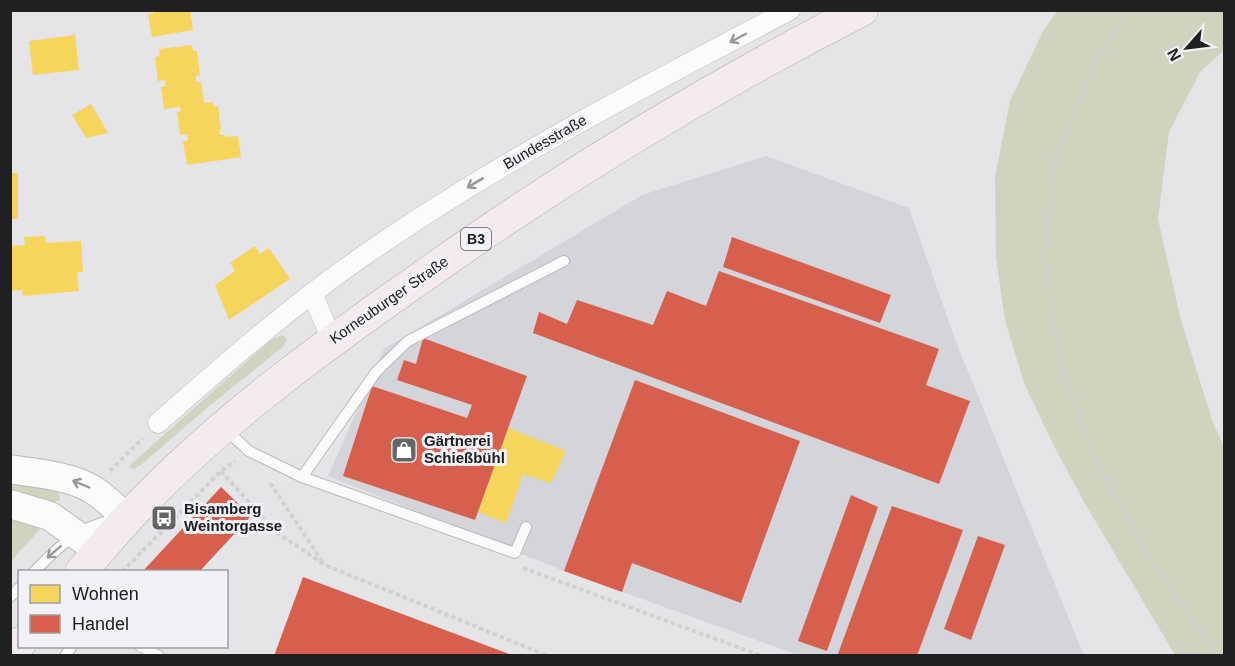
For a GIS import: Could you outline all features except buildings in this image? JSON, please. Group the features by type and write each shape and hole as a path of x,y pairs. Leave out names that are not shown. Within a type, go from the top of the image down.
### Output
{"main road":[{"name":"Korneuburger Straße","path":"85,552 128,519 162,483 223,427 332,340 440,263 573,175 746,72 862,10"},
{"path":"10,470 65,478 81,483 103,497 128,519"},
{"path":"10,504 50,516 85,552"}],"street":[{"name":"Bundesstraße","path":"158,423 312,293 376,247 525,153 790,10"},
{"path":"312,293 332,340"}],"lane":[{"path":"302,477 376,372 408,341 564,261"},
{"path":"223,427 249,451 302,477 515,553 526,527"},
{"path":"39,570 85,552"},
{"path":"144,648 159,656"}],"path":[{"path":"1130,10 1093,65 1056,158 1044,258 1062,371 1097,462 1145,549 1218,656"},
{"path":"110,471 158,423"},
{"path":"124,570 221,471 249,451 325,565"},
{"path":"221,471 276,532 325,565 548,656"},
{"path":"518,566 762,656"}],"shaded area":[{"path":"766,156 909,208 956,342 1084,656 798,655 564,571 328,476 384,349 642,195"}],"green space":[{"path":"1058,10 1224,11 1224,50 1200,72 1169,132 1158,219 1181,320 1212,420 1224,447 1224,655 1175,655 1084,502 1053,444 1024,383 1005,320 996,258 995,177 1010,101 1043,31"},
{"path":"282,335 287,339 284,346 142,464 134,469 130,468 130,465 271,340"},
{"path":"11,482 55,490 59,492 60,500 53,503 11,493"},
{"path":"10,519 42,527 11,561 10,561"}],"place":[{"name":"Gärtnerei Schießbühl","path":"404,450"},
{"name":"Bisamberg Weintorgasse","path":"164,518"}]}
